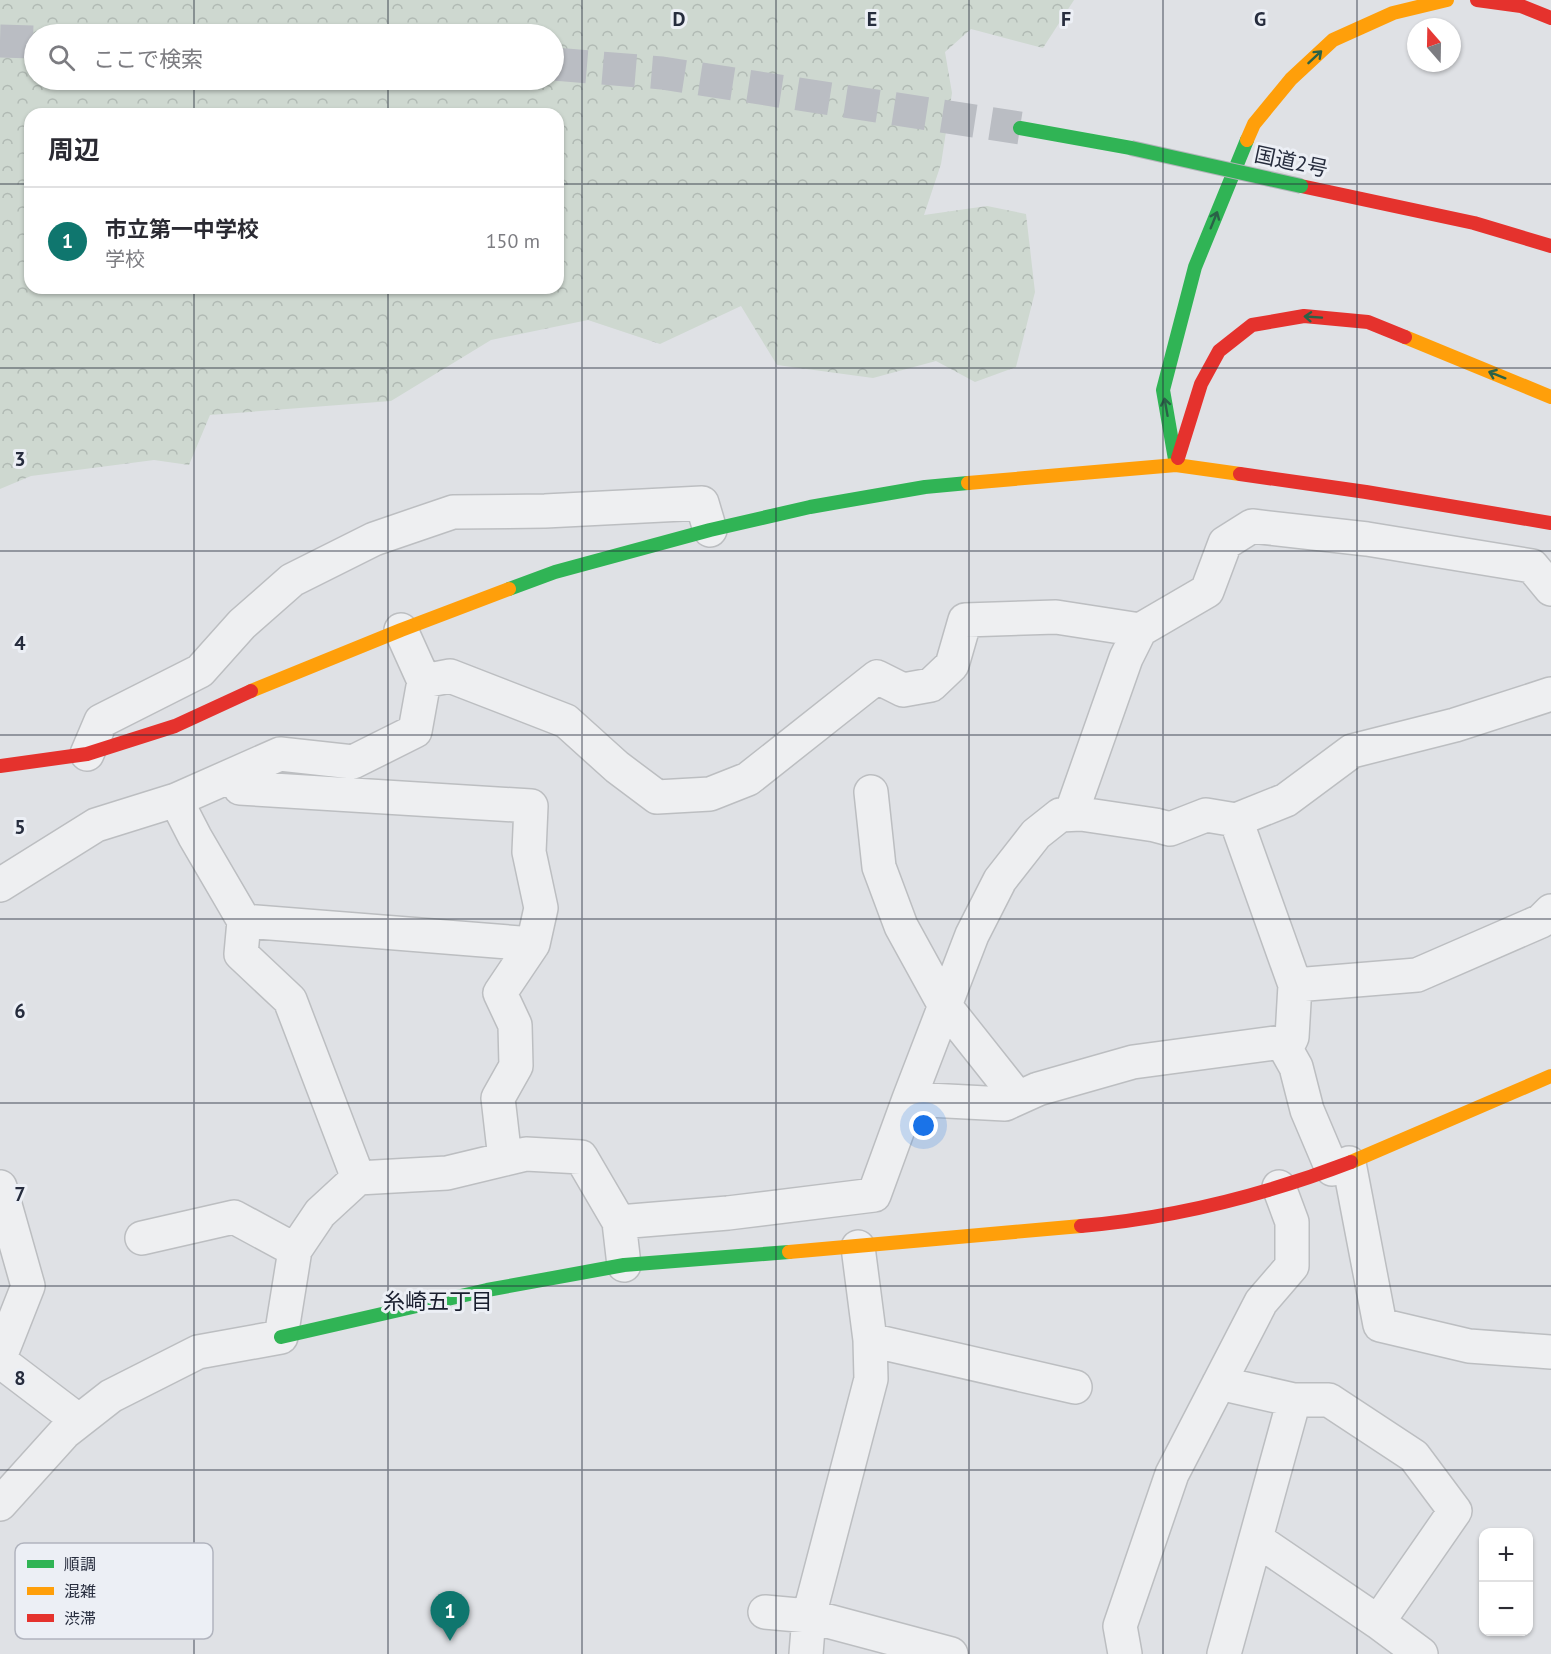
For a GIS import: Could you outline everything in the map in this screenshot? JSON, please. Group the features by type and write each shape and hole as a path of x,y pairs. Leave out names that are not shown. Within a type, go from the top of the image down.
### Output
{"main road":[{"path":"1176,465 1164,390 1195,267 1254,124 1291,79 1333,40 1393,13 1447,0"},
{"path":"1477,0 1521,6 1551,18"},
{"name":"国道2号","path":"1020,128 1131,148 1473,224 1551,246"},
{"path":"1176,465 1201,384 1218,351 1252,325 1304,316 1368,322 1551,397"},
{"path":"0,766 87,754 175,726 258,688 400,630 555,572 710,530 810,507 925,487 1176,465 1366,492 1551,523"},
{"path":"281,1337 487,1290 624,1265 858,1247 1104,1224 1189,1210 1279,1187 1341,1166 1551,1076"}],"street":[{"path":"87,754 101,721 200,671 243,624 292,580 374,539 453,512 545,511 702,503 710,530"},
{"path":"1071,814 1126,658 1140,630 1207,591 1225,543 1252,526 1367,539 1532,566 1551,589"},
{"path":"424,681 450,676 566,721 617,767 657,797 711,794 748,779 877,677 903,690 931,685 952,664 964,620 1056,616 1140,630"},
{"path":"0,885 96,825 176,800 280,754 353,762 415,731 424,681 400,630"},
{"path":"619,1222 728,1213 874,1195 972,935 1000,880 1036,834 1060,815 1081,814 1170,829 1206,815 1236,820 1286,800 1352,751 1455,725 1551,694"},
{"path":"233,775 240,788 531,806 529,852 541,908 533,944 500,993 515,1025 516,1066 498,1098 505,1159"},
{"path":"871,792 879,867 902,926 945,1006 1018,1098"},
{"path":"176,800 244,921 241,954 290,1000 358,1178"},
{"path":"1236,820 1296,985 1292,1037 1286,1049"},
{"path":"1296,985 1417,975 1541,921 1551,911"},
{"path":"244,921 533,944"},
{"path":"909,1099 1005,1104 1038,1089 1133,1062 1282,1042 1296,1066 1307,1110 1341,1166 1380,1325 1469,1346 1551,1352"},
{"path":"0,1504 65,1432 111,1396 198,1352 281,1337 295,1250 320,1213 358,1178 447,1173 526,1154 580,1157 619,1222 624,1265"},
{"path":"0,1187 28,1286 0,1359 79,1421"},
{"path":"1125,1654 1120,1626 1172,1474 1261,1302 1292,1266 1292,1222 1279,1187"},
{"path":"728,1213 735,1257"},
{"path":"142,1238 234,1217 295,1250"},
{"path":"806,1654 809,1616 871,1379 870,1340 858,1247"},
{"path":"870,1340 1075,1387"},
{"path":"1219,1383 1294,1400 1329,1400 1414,1456 1455,1511 1378,1622"},
{"path":"1224,1654 1294,1400"},
{"path":"1256,1539 1421,1654"},
{"path":"765,1612 809,1616 951,1654"}],"green space":[{"path":"0,0 1074,0 1043,48 971,29 945,52 952,93 941,164 924,215 987,206 1026,214 1035,292 1016,367 975,382 936,361 873,378 777,365 741,306 660,344 588,320 491,340 391,401 210,415 189,465 154,460 31,476 0,489"}],"tunnel":[{"path":"0,41 24,42"},
{"path":"564,65 662,73 1020,128"}],"traffic: fast":[{"path":"1020,128 1131,148"},
{"path":"1176,465 1163,390 1195,267 1247,140"},
{"path":"1131,148 1301,186"},
{"path":"509,589 555,572 710,530 810,507 925,487 968,483"},
{"path":"281,1337 487,1290 624,1265 789,1252"}],"traffic: slow":[{"path":"1247,140 1254,124 1291,79 1333,40 1393,13 1447,0"},
{"path":"1405,337 1551,397"},
{"path":"968,483 1176,465 1240,474"},
{"path":"251,691 509,589"},
{"path":"1351,1162 1551,1076"},
{"path":"789,1252 1081,1226"}],"traffic: jam":[{"path":"1477,0 1521,6 1551,18"},
{"path":"1301,186 1474,223 1551,246"},
{"path":"1178,458 1201,384 1219,351 1252,325 1304,316 1368,322 1405,337"},
{"path":"1240,474 1366,492 1551,523"},
{"path":"0,766 87,754 175,726 251,691"},
{"path":"1081,1226 1184,1211 1252,1195 1351,1162"}],"place":[{"name":"市立第一中学校","path":"450,1641"}],"district":[{"name":"糸崎五丁目","path":"438,1301"}]}
